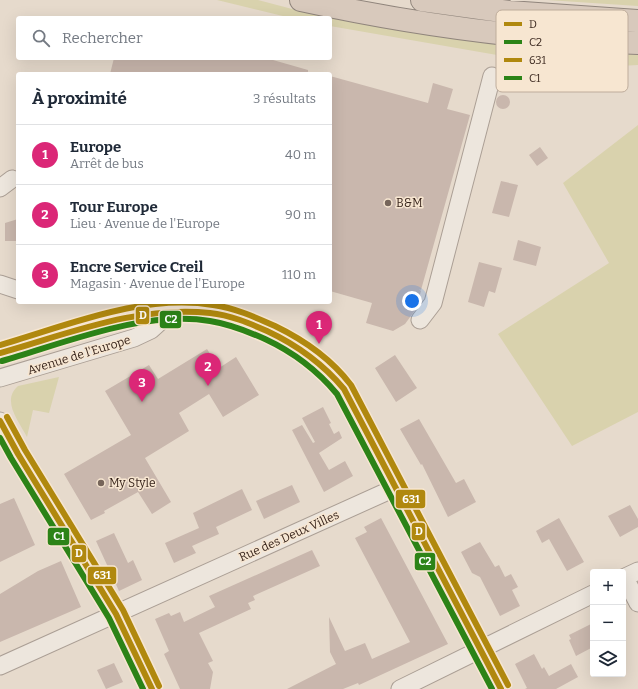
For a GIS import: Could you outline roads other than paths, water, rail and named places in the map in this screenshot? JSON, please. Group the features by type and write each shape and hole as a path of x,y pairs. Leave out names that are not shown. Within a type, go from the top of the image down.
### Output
{"highway":[{"path":"301,0 385,17 496,32"},
{"path":"422,0 496,10"},
{"path":"628,20 638,21"},
{"path":"628,42 638,43"}],"street":[{"path":"420,320 433,303 492,76"},
{"path":"0,284 16,289"},
{"name":"Avenue de l'Europe","path":"0,378 134,338 151,330 173,310"},
{"name":"Avenue de l'Europe","path":"0,354 133,315 173,310 198,311 223,315 268,330 293,344 324,368 340,384 350,399 501,689"},
{"path":"0,421 18,454 116,614 152,689"},
{"name":"Rue des Deux Villes","path":"0,666 397,487"},
{"path":"629,576 638,603"},
{"path":"400,689 590,595"}],"place":[{"name":"B&M","path":"388,203"},
{"name":"Europe","path":"319,344"},
{"name":"Tour Europe","path":"208,386"},
{"name":"Encre Service Creil","path":"142,402"},
{"name":"My Style","path":"101,483"}]}
